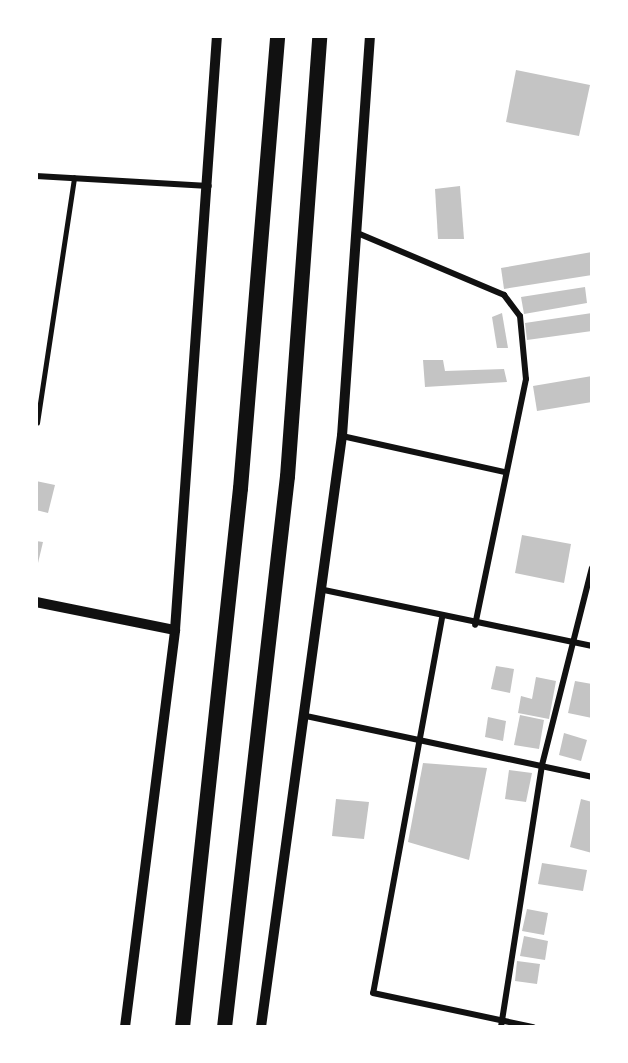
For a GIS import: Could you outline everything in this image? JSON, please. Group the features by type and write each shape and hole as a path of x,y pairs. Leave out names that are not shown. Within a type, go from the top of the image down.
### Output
{"main road":[{"path":"182,1027 240,488 277,36"},
{"path":"224,1027 286,476 320,36"}],"street":[{"path":"125,1027 175,630 210,186 217,36"},
{"path":"261,1027 324,590 342,436 354,232 370,36"},
{"path":"36,176 210,186"},
{"path":"354,232 504,295 516,306 527,366 475,625"},
{"path":"342,436 505,472"},
{"path":"501,1027 542,765 592,568"},
{"path":"324,590 475,625 572,640 592,646"},
{"path":"36,602 175,630"},
{"path":"442,618 373,993 502,1018 533,1027"},
{"path":"306,716 592,777"}],"lane":[{"path":"38,423 74,178"}],"building":[{"path":"516,70 590,85 579,136 506,122"},
{"path":"460,186 464,239 438,239 435,189"},
{"path":"592,252 592,275 504,289 501,268"},
{"path":"585,287 587,303 524,314 521,297"},
{"path":"502,313 508,348 497,348 492,317"},
{"path":"592,313 592,331 527,340 525,323"},
{"path":"423,360 443,360 445,371 504,369 507,382 425,387"},
{"path":"592,376 592,402 537,411 533,386"},
{"path":"36,481 55,485 48,513 36,510"},
{"path":"522,535 571,544 564,583 515,573"},
{"path":"36,541 43,542 38,563 36,562"},
{"path":"496,666 514,669 510,693 491,689"},
{"path":"536,677 556,681 549,719 518,713 521,696 532,699"},
{"path":"575,681 592,684 592,718 568,713"},
{"path":"520,715 544,720 539,749 514,745"},
{"path":"488,717 506,721 503,741 485,737"},
{"path":"564,733 587,740 581,761 559,755"},
{"path":"423,763 487,768 469,860 408,842"},
{"path":"509,770 532,773 526,802 505,799"},
{"path":"336,799 369,802 364,839 332,836"},
{"path":"581,799 592,802 592,853 570,847"},
{"path":"542,863 587,870 583,891 538,884"},
{"path":"527,909 548,913 544,935 522,931"},
{"path":"524,936 548,941 545,960 520,956"},
{"path":"517,961 540,964 537,984 515,981"}]}
